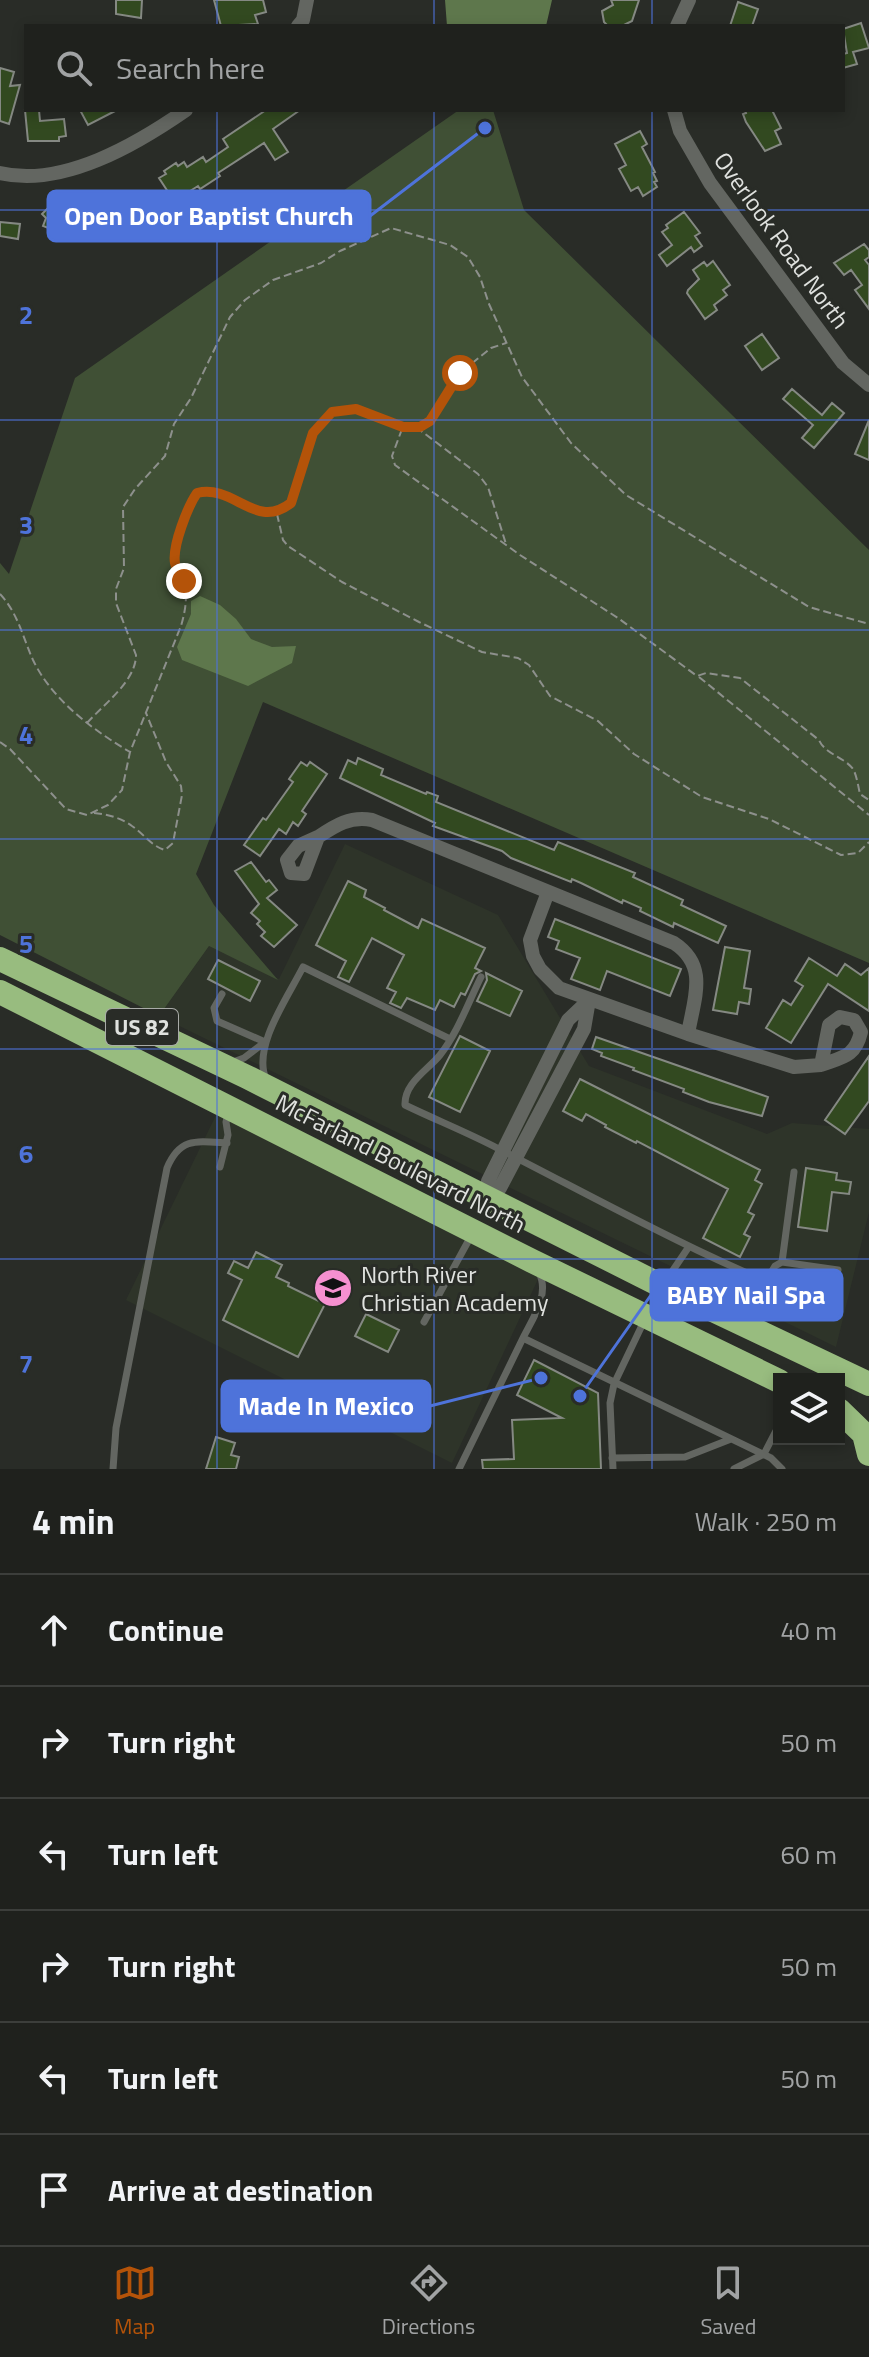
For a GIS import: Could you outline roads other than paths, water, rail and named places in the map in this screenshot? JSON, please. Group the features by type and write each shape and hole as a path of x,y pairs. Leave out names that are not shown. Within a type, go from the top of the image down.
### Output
{"highway":[{"name":"McFarland Boulevard North","path":"0,959 222,1065 545,1227"},
{"name":"McFarland Boulevard North","path":"0,992 532,1261 773,1378"},
{"path":"230,1109 237,1100 251,1093 267,1092 284,1096"},
{"path":"403,1195 461,1210 475,1208 488,1199"},
{"path":"474,1230 487,1221 502,1218 545,1227"},
{"name":"US 82","path":"545,1227 867,1383"},
{"path":"845,1413 869,1423"},
{"path":"845,1416 864,1434 869,1454"}],"street":[{"path":"300,24 307,0"},
{"path":"678,24 689,0"},
{"path":"0,173 35,176 94,163 147,137 183,112"},
{"name":"Overlook Road North","path":"675,112 680,131 710,183 843,363 869,385"},
{"path":"318,837 345,821 358,817 372,820 674,943 695,964 697,978 688,1034"},
{"path":"548,892 530,940 540,969 559,988 688,1034 794,1067 821,1065"},
{"path":"488,1199 500,1188 509,1154 584,1029 589,1000"}],"lane":[{"path":"284,1096 264,1077 262,1062 265,1042 303,967 450,1039"},
{"path":"481,977 450,1039 410,1088 405,1105 509,1154 688,1248 765,1283 831,1307"},
{"path":"222,994 214,1008 217,1021 265,1042"},
{"path":"222,1065 244,1058 265,1042"},
{"path":"220,1167 227,1143 226,1122 230,1109"},
{"path":"113,1469 116,1428 167,1168 173,1153 184,1144 200,1141 227,1143"},
{"path":"782,1262 794,1172"},
{"path":"424,1322 474,1230"},
{"path":"662,1286 688,1248"},
{"path":"459,1469 540,1302 543,1281 532,1261"},
{"path":"765,1283 775,1266 782,1262 838,1270"},
{"path":"613,1469 610,1403 615,1382 646,1316"},
{"path":"523,1338 764,1454 782,1469"},
{"path":"734,1469 764,1454 773,1437"},
{"path":"612,1458 685,1457 731,1439"},
{"path":"685,1457 685,1469"}],"place":[{"name":"Open Door Baptist Church","path":"485,128"},
{"name":"North River Christian Academy","path":"333,1288"},
{"name":"Made In Mexico","path":"541,1378"},
{"name":"BABY Nail Spa","path":"580,1396"}]}
